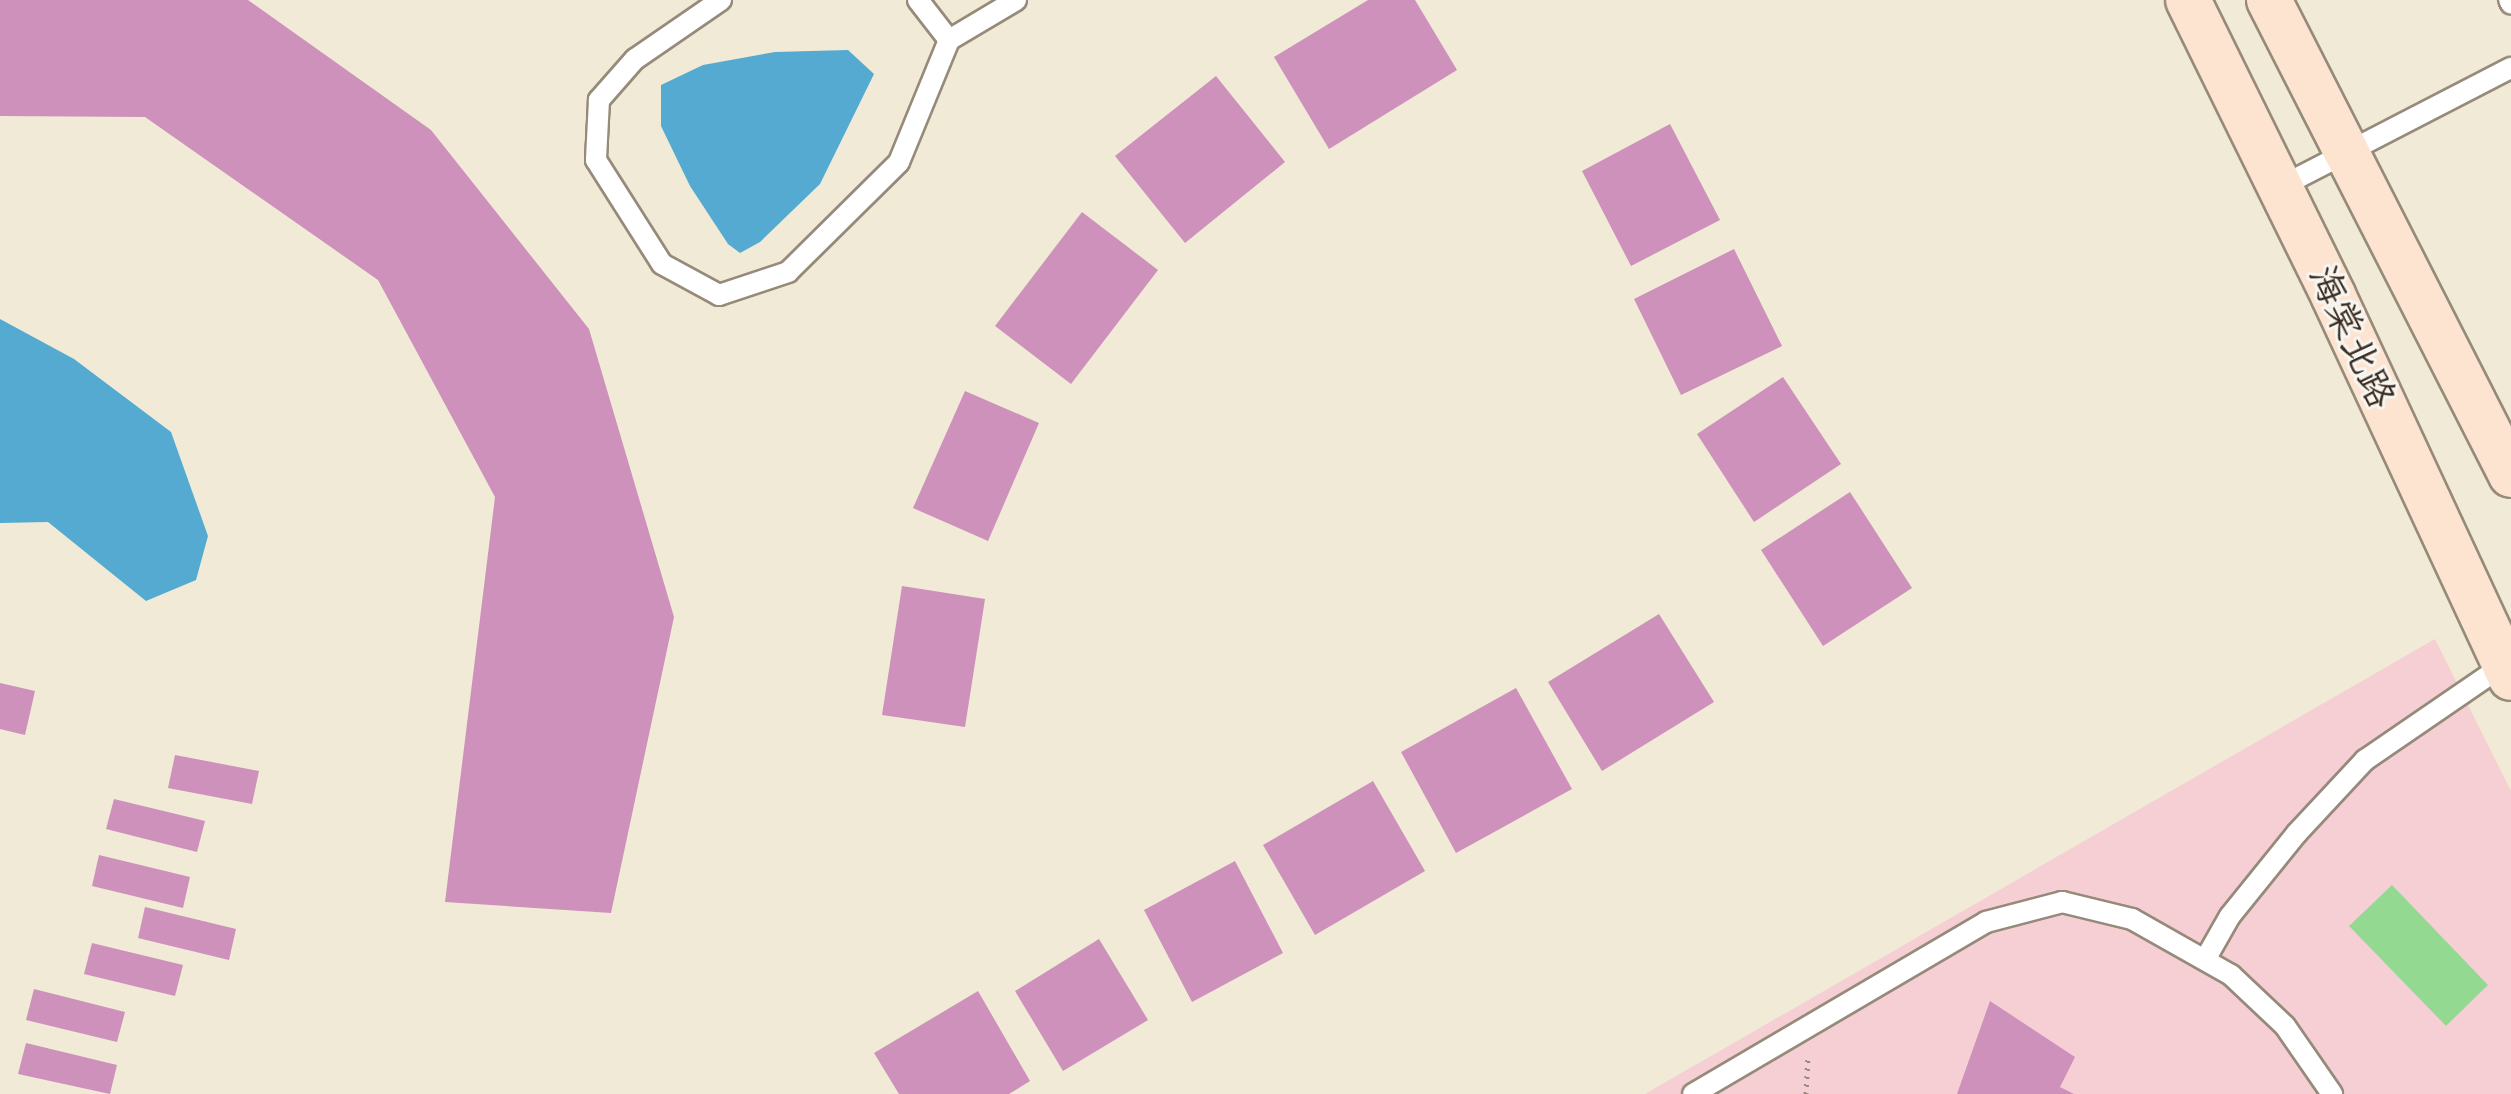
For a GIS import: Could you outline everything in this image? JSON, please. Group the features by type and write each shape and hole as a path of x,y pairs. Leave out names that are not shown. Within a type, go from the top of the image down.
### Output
{"main road":[{"name":"海棠北路","path":"2188,0 2280,187 2508,671"},
{"name":"海棠北路","path":"2269,0 2511,475"}],"lane":[{"path":"721,0 635,59 599,100 596,160 662,264 719,295 788,272 899,162 949,40 1016,0"},
{"path":"918,0 949,40"},
{"path":"2280,187 2511,68"},
{"path":"2206,958 2230,916 2277,857 2365,760 2508,671"},
{"path":"1693,1094 1986,922 2062,902 2132,919 2206,958 2285,1026 2332,1094"}],"shaded area":[{"path":"2435,639 2511,791 2511,1094 1645,1094"}],"green space":[{"path":"2392,885 2488,985 2446,1026 2349,926"}],"water":[{"path":"848,50 874,74 820,184 760,242 740,253 728,244 690,186 661,126 661,85 703,65 775,52"},
{"path":"0,319 74,359 171,432 208,536 196,580 146,601 48,522 0,523"}],"building":[{"path":"0,0 248,0 431,130 589,329 674,617 611,913 445,902 495,497 378,280 145,117 0,116"},
{"path":"1368,0 1415,0 1457,70 1329,149 1274,57"},
{"path":"1216,76 1285,162 1185,243 1115,156"},
{"path":"1670,124 1720,220 1631,266 1582,171"},
{"path":"1082,212 1158,270 1071,384 995,326"},
{"path":"1734,249 1782,346 1681,395 1634,299"},
{"path":"1783,377 1841,464 1754,522 1697,434"},
{"path":"965,391 1039,423 988,541 913,508"},
{"path":"1850,492 1912,588 1823,646 1761,550"},
{"path":"902,586 985,599 965,727 882,715"},
{"path":"1659,614 1714,702 1602,771 1548,682"},
{"path":"0,683 35,691 25,735 0,729"},
{"path":"1516,688 1572,789 1456,853 1401,752"},
{"path":"175,755 259,771 252,804 168,788"},
{"path":"1373,781 1425,871 1315,935 1263,845"},
{"path":"114,799 205,821 197,852 106,829"},
{"path":"99,855 190,877 183,908 92,886"},
{"path":"1235,861 1283,953 1192,1002 1144,910"},
{"path":"145,907 236,929 229,960 138,938"},
{"path":"1099,939 1148,1020 1063,1071 1015,991"},
{"path":"92,943 183,965 175,996 84,974"},
{"path":"34,989 125,1012 117,1042 26,1020"},
{"path":"978,991 1030,1081 1009,1094 899,1094 874,1053"},
{"path":"1990,1001 2075,1057 2060,1087 2074,1094 1957,1094"},
{"path":"26,1043 117,1065 110,1094 18,1074"}]}
